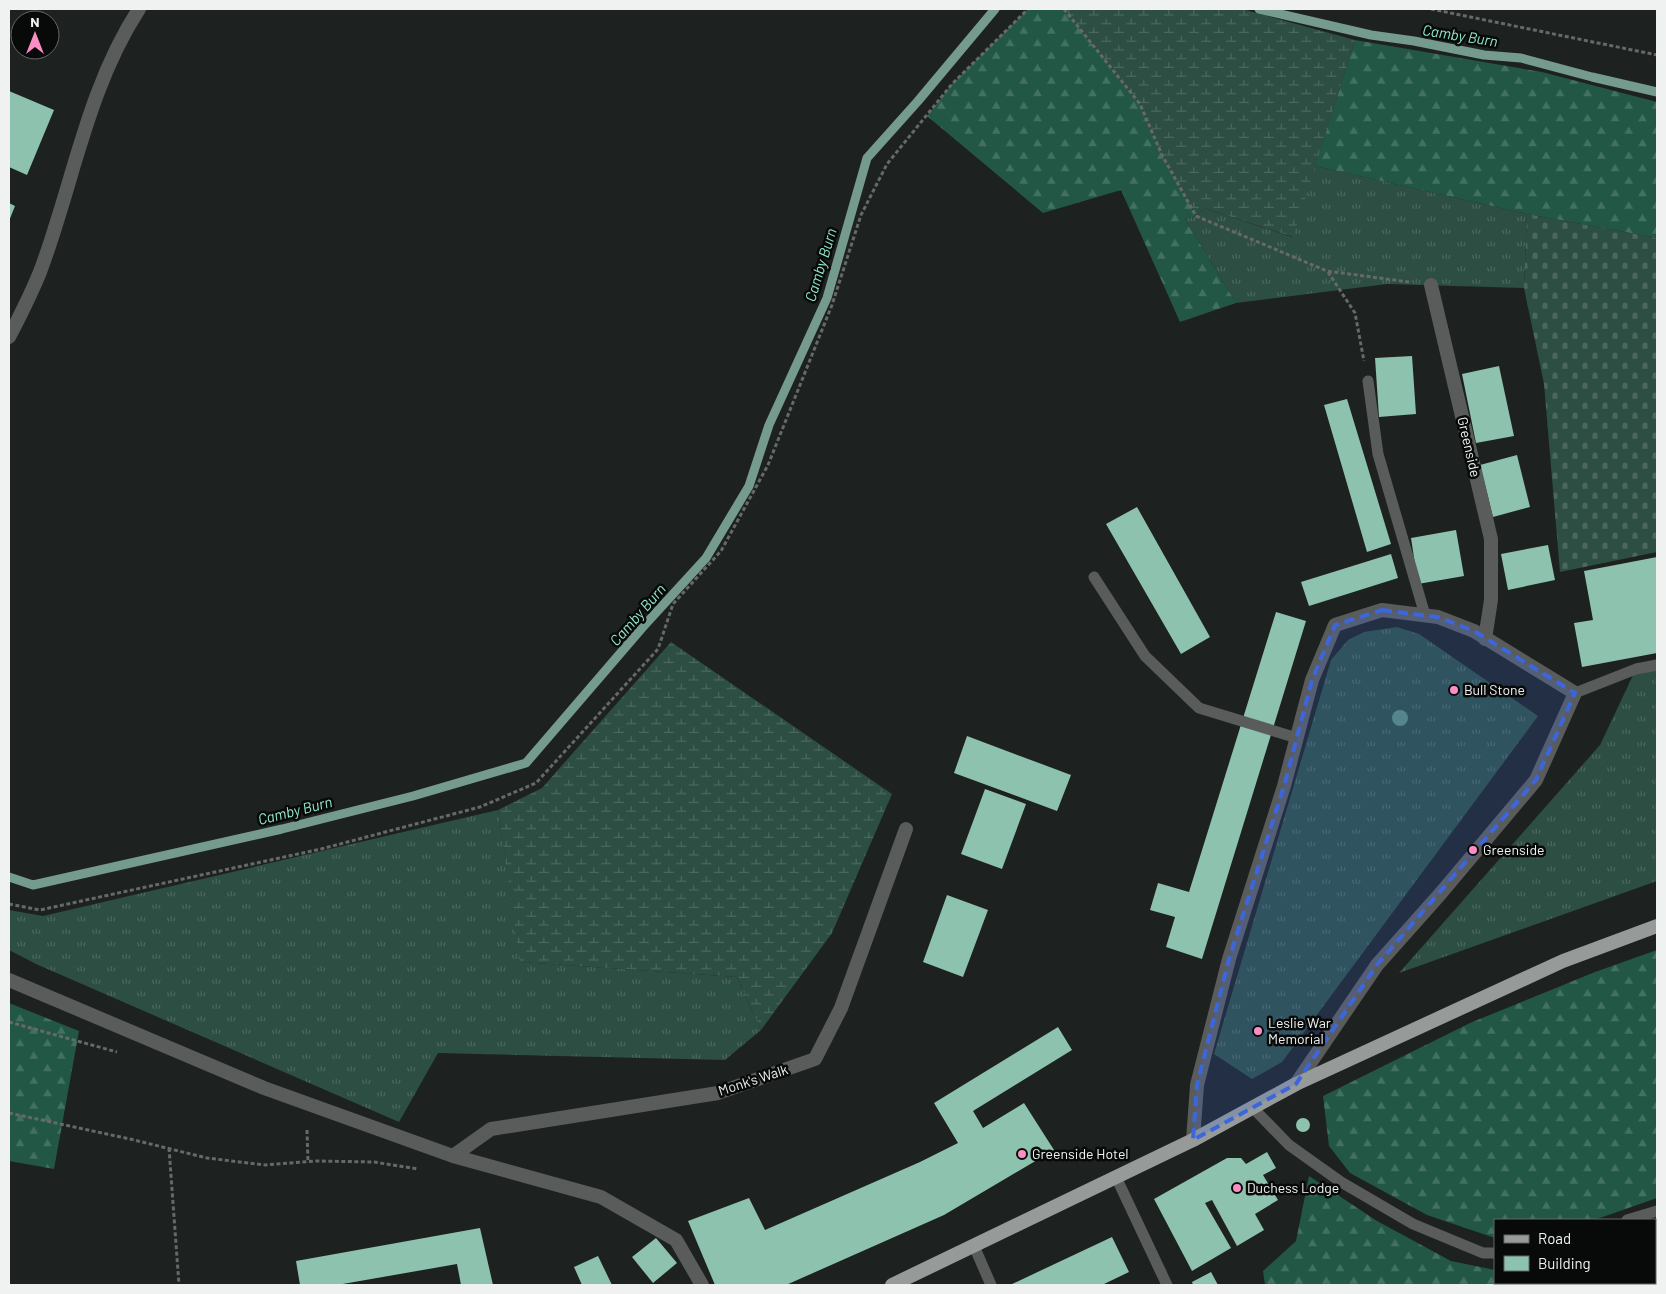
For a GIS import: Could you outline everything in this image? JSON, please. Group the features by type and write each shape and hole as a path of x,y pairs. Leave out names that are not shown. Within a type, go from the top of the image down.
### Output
{"main road":[{"path":"892,1285 1193,1140 1296,1084 1563,961 1657,926"}],"street":[{"path":"9,337 40,272 94,101 109,65 139,9"},
{"name":"Greenside","path":"1431,286 1491,538 1491,600 1485,639"},
{"path":"1193,1140 1197,1085 1229,959 1284,786 1312,680 1335,625 1382,610 1438,617 1474,631 1575,693 1536,780 1377,965 1296,1084"},
{"name":"Monk's Walk","path":"453,1156 491,1129 718,1093 815,1060 841,1008 906,829"},
{"path":"9,980 264,1088 453,1156 601,1197 676,1240 702,1285"}],"lane":[{"path":"1368,381 1378,454 1425,615"},
{"path":"1094,577 1145,656 1198,708 1297,738"},
{"path":"1575,693 1636,669 1657,665"},
{"path":"1252,1107 1289,1145 1341,1182 1413,1224 1482,1252 1494,1253"},
{"path":"1116,1177 1168,1285"},
{"path":"1631,1219 1657,1211"},
{"path":"974,1246 991,1285"}],"path":[{"path":"9,904 40,910 321,849 480,807 536,783 658,649 673,604 721,551 768,465 832,305 861,215 887,164 952,84 1028,9"},
{"path":"1064,9 1140,104 1162,156 1196,216 1327,271 1431,286"},
{"path":"1431,9 1657,55"},
{"path":"1327,271 1355,313 1368,381"},
{"path":"9,1113 207,1158 266,1165 308,1162 374,1162 420,1169"},
{"path":"307,1130 308,1162"},
{"path":"169,1148 180,1285"}],"highlighted area":[{"path":"1382,610 1438,617 1474,631 1575,693 1536,780 1377,965 1296,1084 1193,1140 1197,1085 1229,959 1284,786 1312,680 1335,625"}],"green space":[{"path":"1028,9 1064,9 1140,104 1162,155 1196,216 1185,219 1236,303 1180,322 1121,190 1043,213 927,116 952,84"},
{"path":"1064,9 1242,9 1355,40 1293,237 1204,208 1196,216 1162,155 1140,104"},
{"path":"1355,40 1542,72 1657,102 1657,238 1527,214 1315,166"},
{"path":"1315,166 1527,214 1524,288 1387,284 1236,303 1185,219 1196,216 1204,208 1292,237"},
{"path":"1527,214 1657,238 1657,552 1560,572 1544,384 1524,288"},
{"path":"1397,627 1419,634 1538,716 1282,1062 1252,1079 1214,1054 1331,660 1348,640 1364,632"},
{"path":"671,642 892,794 832,933 761,1030 737,977 520,962 498,810 542,788"},
{"path":"1657,665 1657,881 1399,973 1600,745 1636,669"},
{"path":"498,810 521,962 737,977 761,1030 725,1060 438,1053 399,1122 36,964 9,950 9,910 43,916"},
{"path":"1657,950 1657,1198 1597,1219 1494,1219 1494,1238 1427,1215 1350,1173 1329,1146 1323,1096 1470,1023 1595,972"},
{"path":"9,1003 79,1031 54,1169 9,1161"},
{"path":"1309,1176 1377,1221 1451,1261 1494,1270 1494,1284 1656,1284 1657,1233 1657,1285 1265,1285 1263,1271 1296,1241"}],"building":[{"path":"9,91 54,110 27,175 9,167"},
{"path":"9,203 15,206 9,221"},
{"path":"1412,356 1416,414 1379,417 1375,358"},
{"path":"1499,366 1514,436 1476,443 1462,374"},
{"path":"1347,399 1391,544 1367,552 1324,405"},
{"path":"1517,455 1530,507 1493,517 1480,465"},
{"path":"1137,507 1210,637 1181,654 1106,524"},
{"path":"1456,530 1464,576 1418,584 1411,538"},
{"path":"1548,545 1555,580 1508,590 1501,554"},
{"path":"1391,554 1398,578 1309,606 1301,582"},
{"path":"1657,557 1657,653 1582,667 1574,623 1593,620 1584,571"},
{"path":"1276,612 1306,621 1202,959 1166,947 1175,917 1150,910 1158,883 1189,892"},
{"path":"967,736 1071,775 1057,811 954,773"},
{"path":"985,789 1026,804 1002,869 961,854"},
{"path":"947,895 988,910 963,977 923,962"},
{"path":"1058,1027 1072,1050 973,1111 983,1128 1024,1103 1054,1150 944,1215 786,1285 715,1285 688,1221 749,1198 765,1230 920,1162 958,1143 934,1103"},
{"path":"1303,1118 1308,1120 1310,1125 1308,1130 1303,1132 1298,1130 1296,1125 1298,1120"},
{"path":"1267,1152 1276,1168 1263,1175 1278,1200 1255,1214 1264,1230 1237,1246 1212,1200 1205,1203 1231,1248 1192,1271 1154,1199 1227,1158 1241,1158 1246,1164"},
{"path":"480,1228 493,1285 461,1285 457,1264 337,1285 300,1285 296,1261"},
{"path":"1112,1237 1129,1272 1102,1285 1010,1285"},
{"path":"656,1238 677,1263 653,1283 632,1257"},
{"path":"598,1256 612,1285 582,1285 574,1267"},
{"path":"1211,1272 1218,1285 1193,1285 1192,1282"}],"waterway":[{"name":"Camby Burn","path":"9,877 33,885 282,829 413,796 526,763 642,628 706,558 749,486 769,425 827,298 867,158 918,101 995,9"},
{"name":"Camby Burn","path":"1259,9 1371,35 1414,41 1484,55 1521,58 1657,92"}],"place":[{"name":"Bull Stone","path":"1454,690"},
{"name":"Greenside","path":"1473,850"},
{"name":"Leslie War Memorial","path":"1258,1031"},
{"name":"Greenside Hotel","path":"1022,1154"},
{"name":"Duchess Lodge","path":"1237,1188"}]}
